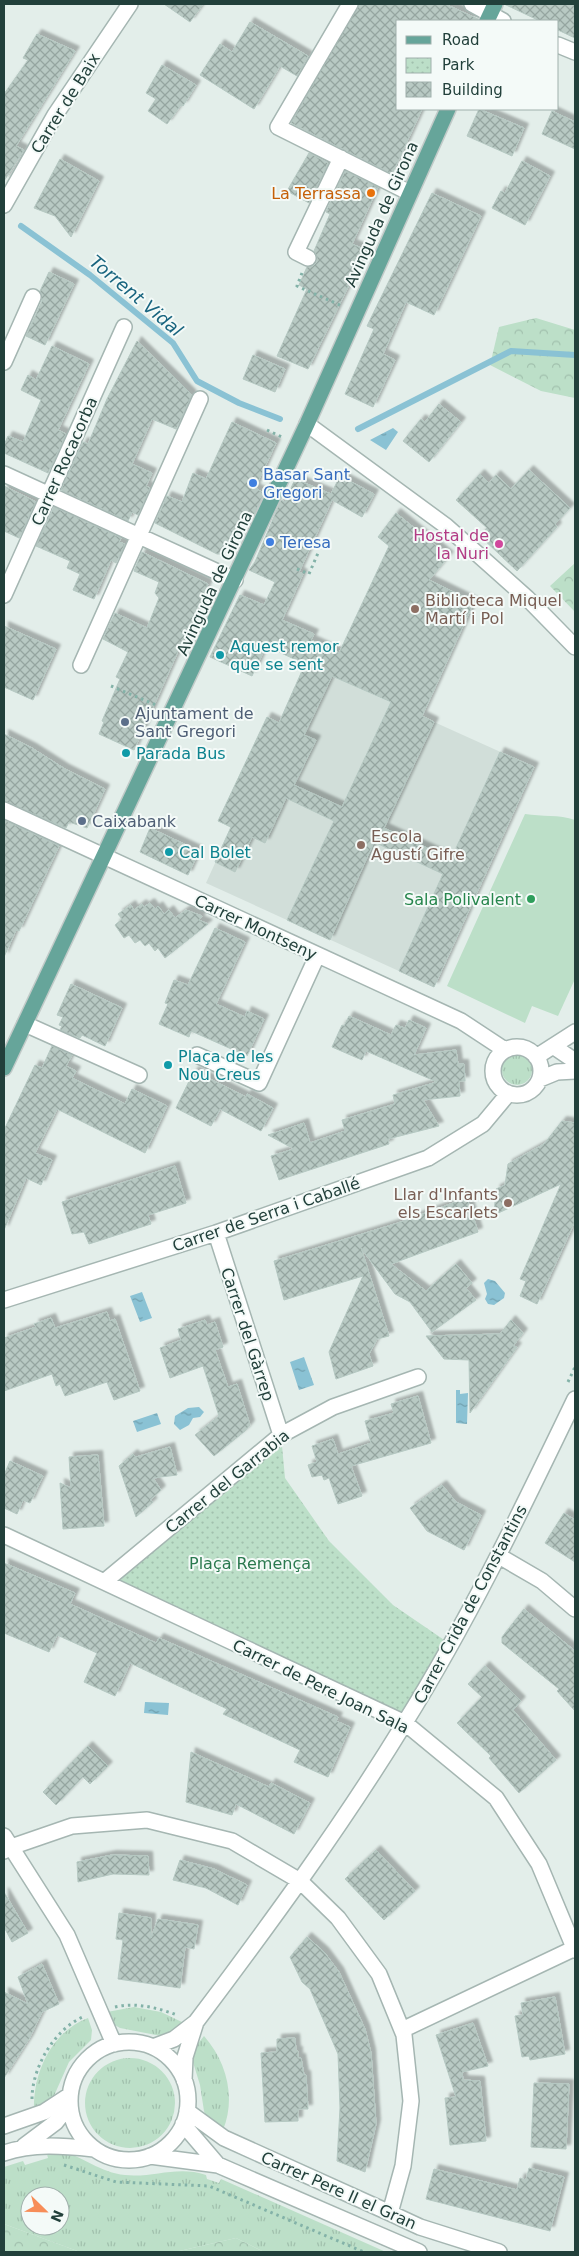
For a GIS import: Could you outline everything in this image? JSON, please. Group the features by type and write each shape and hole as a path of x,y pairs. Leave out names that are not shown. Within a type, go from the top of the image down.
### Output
{"main road":[{"name":"Avinguda de Girona","path":"4,1068 235,580 448,110"}],"street":[{"name":"Carrer de Baix","path":"4,205 55,115 130,4"},
{"path":"350,4 278,127 410,193"},
{"path":"472,4 494,15"},
{"path":"559,45 575,52"},
{"path":"308,258 296,252 341,158"},
{"path":"4,362 33,297"},
{"name":"Carrer Rocacorba","path":"4,595 124,326"},
{"path":"82,665 200,399"},
{"path":"307,424 446,526 527,598 575,647"},
{"path":"4,474 235,580"},
{"name":"Carrer Montseny","path":"4,810 461,1021 505,1050"},
{"path":"197,1055 259,1083 317,956"},
{"path":"25,1024 139,1075"},
{"path":"536,1056 575,1032"},
{"path":"553,1046 575,1061"},
{"path":"519,1047 529,1050 536,1056 541,1071 540,1079 536,1086 524,1095 508,1094 498,1086 493,1074 495,1060 505,1050 519,1047"},
{"path":"540,1079 557,1072 575,1071"},
{"name":"Carrer de Serra i Caballé","path":"4,1300 216,1233 428,1158 483,1124 508,1094"},
{"name":"Carrer del Gàrrep","path":"216,1233 281,1435"},
{"name":"Carrer del Garrabia","path":"104,1582 281,1435 333,1407 418,1377"},
{"name":"Carrer Crida de Constantins","path":"153,2047 174,2039 196,2022 300,1881 405,1723 499,1556 575,1399"},
{"name":"Carrer de Pere Joan Sala","path":"4,1535 405,1723 496,1798 539,1864 575,1949"},
{"path":"499,1556 542,1581 575,1609"},
{"path":"114,2044 67,1935 6,1845 72,1826 147,1820 232,1840 300,1881 338,1918 379,1974 402,2030 411,2101 403,2166 390,2213"},
{"path":"402,2030 575,1949"},
{"name":"Carrer Crida de Constantins","path":"184,2080 185,2057 196,2022"},
{"path":"4,2153 24,2146 56,2122 70,2100 74,2078 84,2063 98,2051 114,2044 134,2042 153,2047 175,2064 184,2080 187,2095 185,2118 170,2144 150,2156 121,2160 94,2149 71,2146 24,2146"},
{"path":"4,2126 44,2112 70,2100"},
{"path":"70,2100 77,2130 94,2149"},
{"name":"Carrer Pere II el Gran","path":"185,2118 224,2138 420,2227 499,2252"},
{"name":"Carrer Pere II el Gran","path":"185,2118 218,2165"},
{"name":"Carrer Pere II el Gran","path":"150,2156 218,2165 419,2252"}],"path":[{"path":"308,258 297,286 356,313"},
{"path":"267,430 277,435"},
{"path":"297,569 309,574 318,553"},
{"path":"112,686 156,706"}],"shaded area":[{"name":"Escola Agustí Gifre","path":"321,671 534,767 434,987 206,883 231,828 218,821 267,717 279,722 294,688 310,695"}],"green space":[{"path":"536,318 575,330 575,398 541,391 490,365 499,327"},
{"path":"575,563 575,612 550,586"},
{"name":"Sala Polivalent","path":"525,814 563,817 575,820 575,979 558,1016 532,1006 525,1023 447,986"},
{"path":"517,1055 528,1059 532,1070 528,1081 517,1085 506,1081 502,1070 506,1059"},
{"name":"Plaça Remença","path":"281,1435 285,1478 329,1541 393,1605 450,1644 405,1723 104,1582"},
{"path":"134,2007 161,2012 184,2023 161,2036 120,2028 113,2024 107,2012"},
{"path":"88,2018 92,2030 91,2040 69,2062 53,2098 34,2110 37,2082 47,2055 64,2033 75,2024"},
{"path":"204,2036 218,2057 227,2081 229,2105 223,2130 206,2117 200,2085 192,2059 196,2046"},
{"path":"130,2058 147,2062 162,2071 171,2086 175,2103 171,2120 162,2135 147,2144 130,2148 113,2144 98,2135 89,2120 85,2103 89,2086 98,2071 113,2062"},
{"path":"59,2150 100,2168 125,2175 146,2175 175,2171 196,2172 206,2175 207,2179 219,2183 221,2179 386,2252 264,2252 236,2238 175,2252 80,2252 37,2236 70,2236 70,2186 20,2186 20,2230 4,2224 4,2167 23,2161 25,2165 48,2158 47,2154"},
{"path":"4,2224 20,2230 20,2236 37,2236 80,2252 4,2252"},
{"path":"236,2238 264,2252 175,2252"}],"water":[{"path":"393,428 398,432 386,450 370,440"},
{"path":"488,1279 495,1281 505,1293 504,1298 494,1305 488,1304 485,1299 487,1294 484,1283"},
{"path":"142,1292 152,1318 140,1322 130,1296"},
{"path":"304,1357 314,1385 299,1390 290,1362"},
{"path":"456,1390 460,1390 460,1394 468,1393 467,1424 456,1423"},
{"path":"199,1407 204,1412 200,1417 193,1418 189,1425 180,1430 174,1424 175,1416 188,1408"},
{"path":"157,1413 161,1424 137,1432 133,1421"},
{"path":"145,1702 169,1703 168,1715 144,1713"}],"building":[{"path":"164,4 203,4 190,22"},
{"path":"359,4 445,4 478,19 396,20 396,110 422,110 392,174 291,123"},
{"path":"504,4 575,4 575,38 559,30 559,20 538,20"},
{"path":"250,22 308,56 297,76 280,66 254,109 200,75 220,44 232,52"},
{"path":"37,34 75,51 16,146 24,150 4,181 4,94 28,60 23,58"},
{"path":"162,65 196,85 183,106 181,105 167,124 148,111 156,99 146,93"},
{"path":"479,110 524,128 512,156 467,136"},
{"path":"552,111 575,122 575,149 542,134"},
{"path":"309,153 328,163 309,203 287,191"},
{"path":"60,159 99,181 71,237 55,216 34,208"},
{"path":"522,161 550,176 525,225 492,208 501,191 505,193"},
{"path":"345,171 378,187 352,244 366,250 308,369 277,356 307,289 299,285 307,267 313,266 317,262 314,251 330,214 326,212"},
{"path":"432,193 481,216 434,315 406,302 383,354 395,360 373,407 345,394 374,329 367,326"},
{"path":"49,272 74,284 45,345 26,336 42,301 40,291"},
{"path":"137,341 192,395 176,429 152,419 132,464 152,473 146,486 150,488 138,515 132,512 128,521 61,490 83,442 88,444 107,399"},
{"path":"52,346 89,364 58,430 66,434 48,473 4,453 4,445 8,436 23,442 41,400 21,390 28,375 36,380"},
{"path":"253,355 285,369 275,392 243,379"},
{"path":"439,404 461,422 429,462 403,441 421,419 425,422"},
{"path":"232,422 276,443 255,488 264,493 251,521 246,508 223,554 217,554 155,523 167,496 182,502 193,473 206,479"},
{"path":"529,470 570,508 555,524 557,527 517,571 480,536 487,528 456,500 480,474 489,483 496,475 511,489"},
{"path":"340,476 374,494 362,517 332,500 299,572 303,574 282,620 314,634 311,640 339,653 389,546 378,537 396,513 449,556 429,580 474,602 422,716 434,722 384,828 451,859 500,752 534,767 434,987 399,971 443,874 374,842 330,940 287,920 334,821 286,798 265,843 252,837 235,872 215,862 231,827 218,821 267,717 279,723 305,664 266,646 252,676 210,657 240,595 264,605 275,582 249,570 255,562 281,500 285,502 295,479 331,494","holes":["332,676 391,702 342,807 294,785 316,740 304,735"]},
{"path":"4,486 36,502 19,538 4,531"},
{"path":"54,507 121,538 119,542 125,544 116,563 111,560 94,599 73,590 80,574 67,568 70,561 36,546"},
{"path":"142,552 208,584 134,750 99,734 104,722 102,721 120,679 116,677 128,652 103,639 115,613 147,628 159,598 155,593 159,582 134,571"},
{"path":"4,626 56,649 33,700 4,687"},
{"path":"4,734 32,748 65,769 105,789 87,828 69,822 66,828 4,801"},
{"path":"4,820 59,846 19,931 16,930 4,957"},
{"name":"Cal Bolet","path":"150,828 199,851 188,875 140,852"},
{"path":"150,903 155,909 158,906 164,914 169,910 175,918 186,910 202,916 199,920 208,924 165,958 158,948 155,951 149,943 145,946 140,940 135,943 129,935 124,938 115,925 122,919 118,914 131,905 134,910 142,904 144,907"},
{"path":"215,928 245,942 216,1004 245,1017 247,1011 264,1019 247,1056 191,1031 189,1037 159,1024 168,1004 165,1003 174,980 188,985"},
{"path":"71,984 122,1008 105,1046 82,1035 80,1038 60,1030 62,1026 59,1025 63,1017 57,1015"},
{"path":"349,1016 391,1035 396,1025 405,1028 409,1020 426,1028 414,1055 456,1050 458,1064 464,1064 465,1081 459,1081 460,1096 423,1100 439,1126 388,1139 389,1144 279,1180 271,1156 294,1149 268,1135 304,1123 310,1143 345,1131 342,1120 395,1104 393,1095 437,1082 366,1051 362,1060 332,1047 342,1025 344,1026"},
{"path":"52,1046 72,1055 66,1066 76,1071 72,1078 125,1104 132,1089 167,1106 145,1153 57,1109 35,1153 52,1160 41,1185 26,1178 4,1230 4,1130 35,1065 42,1068"},
{"path":"194,1071 246,1097 247,1094 273,1108 261,1131 220,1109 211,1126 176,1108"},
{"name":"Llar d'Infants els Escarlets","path":"562,1121 575,1123 575,1221 537,1304 520,1296 526,1281 520,1279 561,1184 494,1215 496,1189 505,1185 508,1164 544,1144"},
{"path":"175,1166 186,1203 148,1215 151,1224 89,1244 84,1232 72,1234 62,1202"},
{"path":"467,1198 478,1232 391,1264 426,1291 456,1264 472,1283 466,1288 476,1300 432,1332 410,1302 395,1294 361,1248 389,1336 377,1339 369,1354 373,1366 336,1379 329,1352 363,1276 284,1300 274,1261 398,1223"},
{"path":"107,1312 110,1321 115,1319 140,1391 114,1400 107,1382 65,1396 60,1384 56,1386 52,1374 4,1391 4,1338 36,1327 34,1324 51,1318 55,1328"},
{"path":"205,1320 207,1325 215,1322 223,1347 215,1350 228,1387 237,1384 250,1425 214,1456 195,1435 219,1416 203,1366 170,1378 160,1348 181,1340 178,1329"},
{"path":"511,1320 523,1333 513,1346 517,1347 470,1413 469,1360 444,1359 426,1336 500,1334"},
{"path":"418,1396 431,1443 351,1466 362,1496 338,1504 329,1478 324,1480 322,1475 312,1477 308,1465 317,1462 312,1446 333,1439 338,1454 371,1443 365,1421 394,1413 391,1404"},
{"path":"170,1447 177,1475 153,1478 161,1490 150,1500 153,1502 136,1517 119,1466 133,1454 136,1457"},
{"path":"98,1455 104,1526 63,1529 60,1483 71,1488 69,1457"},
{"path":"10,1461 43,1476 30,1503 23,1500 17,1514 4,1508 4,1475"},
{"path":"442,1485 456,1502 481,1515 464,1550 427,1531 410,1508"},
{"path":"564,1513 575,1520 575,1562 545,1543"},
{"path":"4,1563 75,1593 70,1604 156,1643 159,1638 338,1717 336,1721 350,1727 328,1777 294,1762 300,1750 223,1714 227,1709 130,1663 115,1696 84,1682 97,1653 57,1635 49,1652 4,1633"},
{"path":"524,1609 575,1651 575,1711 557,1691 559,1689 502,1643 502,1637"},
{"path":"485,1666 521,1701 513,1710 556,1760 519,1793 489,1758 491,1756 457,1723 482,1697 468,1684"},
{"path":"88,1746 108,1766 90,1784 83,1777 56,1805 43,1792"},
{"path":"191,1752 269,1787 271,1783 310,1803 294,1834 236,1804 232,1815 186,1802"},
{"path":"376,1850 415,1891 384,1920 345,1879"},
{"path":"112,1855 148,1856 149,1875 113,1874 78,1882 77,1862"},
{"path":"180,1860 214,1869 247,1885 238,1905 206,1888 173,1880"},
{"path":"4,1892 28,1933 12,1942 4,1927"},
{"path":"119,1913 151,1918 151,1938 158,1919 198,1925 194,1949 185,1947 180,1988 118,1979 123,1940 116,1939"},
{"path":"307,1937 324,1952 339,1972 365,2029 371,2053 376,2124 365,2172 337,2161 340,2108 338,2054 310,1989 302,1982 290,1957"},
{"path":"42,1964 59,2004 42,2012 29,2039 4,2078 4,1992 28,2004 18,1977"},
{"path":"555,1997 565,2054 530,2060 529,2056 522,2057 515,2016 523,2015 521,2003"},
{"path":"473,2023 488,2066 462,2072 463,2080 480,2081 486,2141 450,2145 445,2098 456,2097 436,2035"},
{"path":"295,2038 298,2058 301,2058 304,2075 306,2075 308,2109 298,2109 298,2121 265,2122 261,2053 277,2052 277,2039"},
{"path":"534,2083 569,2084 566,2149 531,2147"},
{"path":"529,2168 564,2177 550,2231 426,2199 434,2169 517,2190 520,2178 526,2180"}],"waterway":[{"name":"Torrent Vidal","path":"21,226 90,275 173,343 197,381 239,403 280,419"},
{"name":"Torrent Vidal","path":"358,429 511,351 575,355"}],"place":[{"name":"La Terrassa","path":"371,193"},
{"name":"Basar Sant Gregori","path":"253,483"},
{"name":"Teresa","path":"270,542"},
{"name":"Hostal de la Nuri","path":"499,544"},
{"name":"Biblioteca Miquel Martí i Pol","path":"415,609"},
{"name":"Aquest remor que se sent","path":"220,655"},
{"name":"Ajuntament de Sant Gregori","path":"125,722"},
{"name":"Parada Bus","path":"126,753"},
{"name":"Caixabank","path":"82,821"},
{"name":"Escola Agustí Gifre","path":"361,845"},
{"name":"Cal Bolet","path":"169,852"},
{"name":"Sala Polivalent","path":"531,899"},
{"name":"Plaça de les Nou Creus","path":"168,1065"},
{"name":"Llar d'Infants els Escarlets","path":"508,1203"}]}
